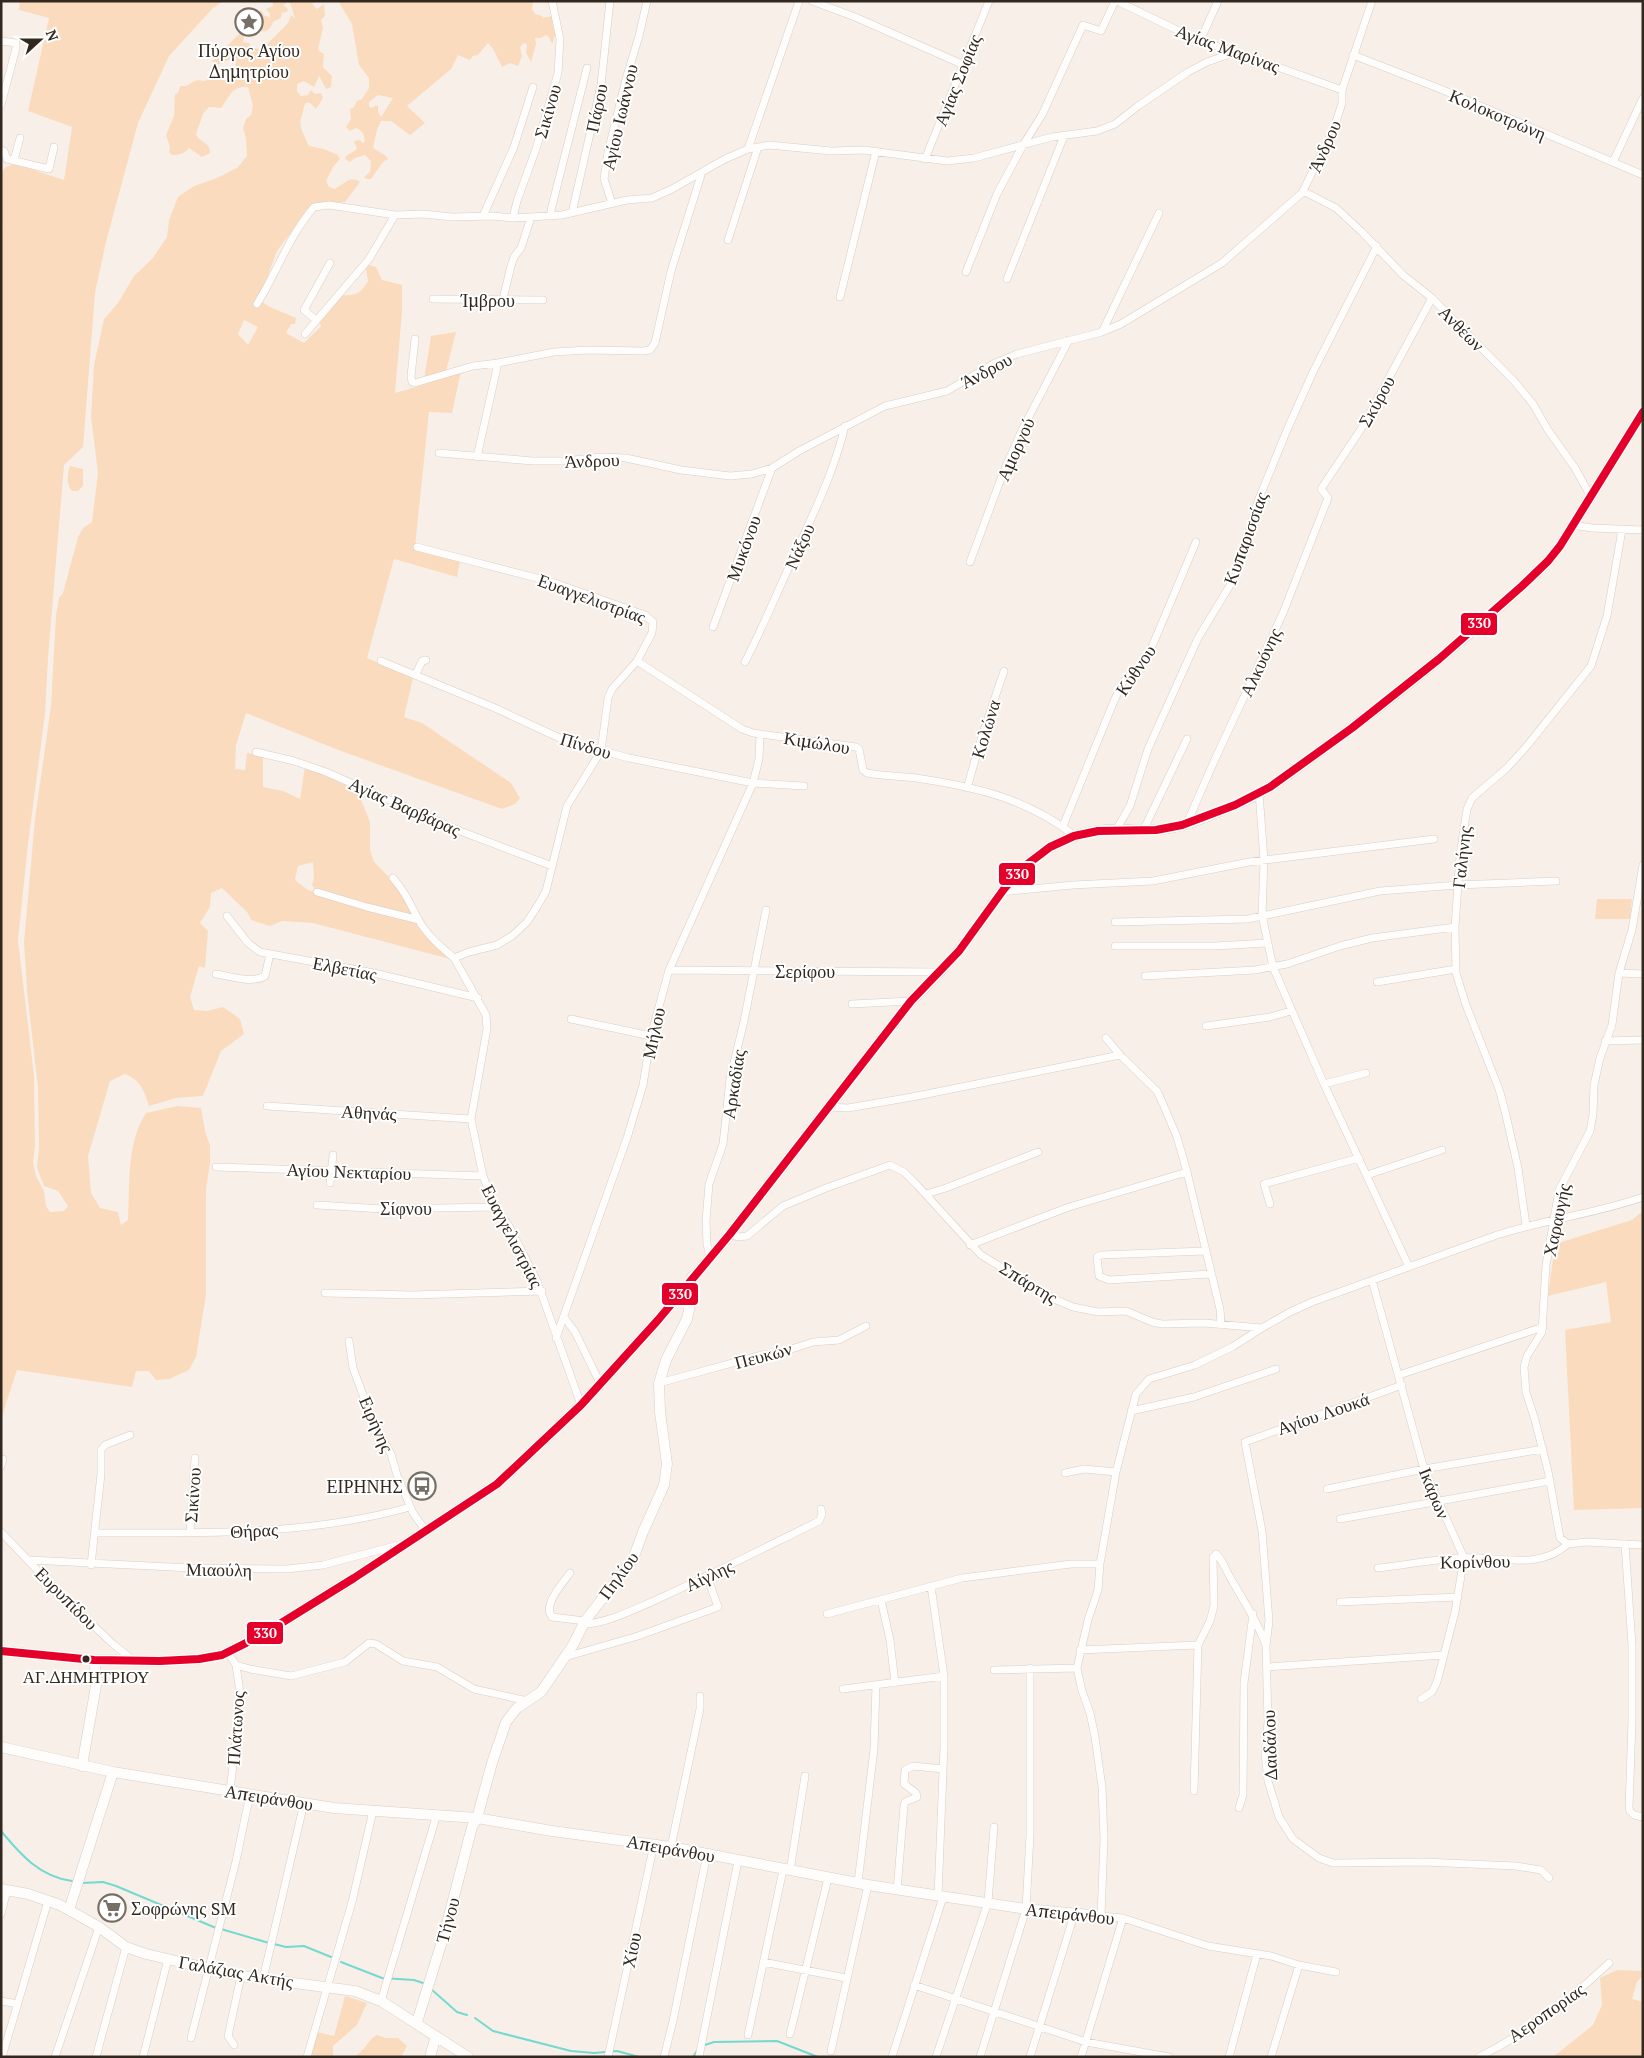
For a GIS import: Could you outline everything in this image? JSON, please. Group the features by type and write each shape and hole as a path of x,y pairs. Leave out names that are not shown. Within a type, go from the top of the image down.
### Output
{"street":[{"name":"Σικίνου","path":"513,218 516,201 536,149 558,74 560,39 552,1"},
{"name":"Πάρου","path":"572,213 601,85 610,1"},
{"name":"Αγίου Ιωάννου","path":"612,203 604,177 608,152 624,86 640,33 646,1"},
{"path":"748,150 798,1"},
{"path":"812,1 855,17 964,65"},
{"name":"Αγίας Σοφίας","path":"925,158 989,1"},
{"path":"966,272 997,194 1023,145 1042,115 1083,25 1101,31 1116,1"},
{"name":"Αγίας Μαρίνας","path":"1116,1 1200,42 1236,52 1342,90"},
{"path":"1200,42 1218,1"},
{"name":"Άνδρου","path":"439,453 533,461 564,461 602,457 626,458 681,470 730,476 752,474 772,468 845,426 885,406 947,391 993,364 1017,354 1102,332 1121,324 1222,263 1303,191 1334,128 1342,103 1342,90 1372,1"},
{"path":"1,41 16,43 1,105"},
{"path":"257,304 271,281 284,253 304,219 314,207 329,205 395,215 513,218 551,216 627,200 655,197 725,159 769,144 831,151 876,151 947,161 974,158 1064,136 1097,132 1116,124 1138,106 1188,72 1207,62 1236,52"},
{"name":"Κολοκοτρώνη","path":"1353,55 1438,88 1643,175"},
{"path":"551,216 587,68"},
{"path":"483,216 512,150 533,87"},
{"path":"1613,162 1643,98"},
{"path":"1007,278 1064,136"},
{"path":"7,161 20,138"},
{"path":"7,161 49,169 54,147"},
{"path":"728,240 758,148"},
{"path":"1,150 4,151 7,161"},
{"path":"840,297 876,151"},
{"path":"415,339 411,376 412,382 415,383 473,366 554,352 650,350 655,343 671,271 702,172"},
{"name":"Ανθέων","path":"1303,191 1336,208 1377,246 1403,275 1432,298 1526,395 1575,468 1590,495"},
{"path":"1102,332 1159,213"},
{"path":"306,334 369,259 395,215"},
{"path":"502,299 510,266 521,248 531,217"},
{"name":"Κυπαρισσίας","path":"1116,830 1130,806 1148,749 1198,638 1235,577 1258,501 1287,430 1313,372 1377,246"},
{"path":"316,320 304,310 330,263"},
{"name":"Σκύρου","path":"1328,498 1321,489 1363,426 1432,298"},
{"name":"Ίμβρου","path":"433,299 543,300"},
{"name":"Αμοργού","path":"970,562 1003,473 1022,430 1069,340"},
{"path":"477,457 498,363"},
{"path":"1,1651 94,1660 135,1661 199,1659 228,1653 262,1635 354,1578 404,1543 426,1531 497,1484 581,1405 658,1320 692,1277 730,1234 911,1001 942,972 973,932 999,892 1024,865 1053,846 1075,836 1104,830 1164,829 1187,823 1242,802 1285,776 1358,724 1459,641 1548,560 1643,412"},
{"name":"Νάξου","path":"745,662 824,492 840,448 845,426"},
{"name":"Μυκόνου","path":"713,627 772,468"},
{"name":"Αλκυόνης","path":"1187,823 1212,764 1283,613 1328,498"},
{"path":"1572,525 1643,530"},
{"name":"Γαλήνης","path":"1526,1225 1518,1168 1499,1089 1461,992 1456,969 1455,927 1467,809 1472,798 1507,768 1526,747 1591,666 1607,616 1622,530"},
{"name":"Κύθνου","path":"1063,826 1114,701 1123,682 1148,656 1196,542"},
{"name":"Ευαγγελιστρίας","path":"417,546 552,582 645,615 651,618 654,627 638,661 612,689 608,698 601,751 567,806 546,891 522,927 497,946 469,952 454,958 486,1015 487,1029 471,1119 483,1176 495,1207 520,1246 542,1291 556,1338 581,1405"},
{"path":"416,674 422,661 426,660"},
{"name":"Πίνδου","path":"381,661 416,674 566,741 601,751 753,783 804,786"},
{"name":"Κιμώλου","path":"638,661 742,729 760,734 856,747 859,749 864,770 867,773 915,778 1001,795 1039,812 1063,826 1075,836"},
{"name":"Κολώνα","path":"967,788 1004,671"},
{"name":"Μήλου","path":"556,1338 627,1138 643,1085 651,1036 669,970 753,783 760,760 760,734"},
{"path":"1144,830 1187,739"},
{"name":"Αγίας Βαρβάρας","path":"256,752 294,761 326,772 460,831 552,866"},
{"path":"1259,792 1264,860 1262,915 1273,967 1324,1084 1409,1267"},
{"path":"999,892 1073,885 1153,881 1264,860 1434,839"},
{"name":"Χαραυγής","path":"1568,1544 1560,1538 1543,1449 1524,1379 1528,1356 1543,1327 1546,1265 1558,1190 1590,1131 1593,1114 1594,1085 1605,1041 1612,1025 1619,974 1632,930 1643,865"},
{"path":"393,878 405,892 419,920 432,940 454,958"},
{"path":"1115,922 1248,919 1380,891 1458,885 1556,882"},
{"path":"317,892 419,920"},
{"name":"Αρκαδίας","path":"710,1258 707,1244 706,1202 709,1184 723,1144 730,1079 744,1021 766,910"},
{"name":"Ελβετίας","path":"227,916 248,943 260,952 374,973 478,998"},
{"path":"1145,976 1242,971 1273,967 1372,938 1455,927"},
{"path":"1115,946 1215,946 1267,943"},
{"path":"216,974 255,980 262,978 270,954"},
{"path":"1377,982 1456,969"},
{"name":"Σερίφου","path":"669,970 942,972"},
{"path":"1619,974 1643,974"},
{"path":"852,1004 911,1001"},
{"path":"1206,1026 1270,1017 1291,1011"},
{"path":"571,1019 651,1036"},
{"path":"1106,1038 1120,1055 1157,1091 1177,1138 1220,1309 1221,1325"},
{"path":"1605,1041 1643,1040"},
{"path":"828,1107 848,1108 893,1100 1120,1055"},
{"path":"1324,1084 1366,1073"},
{"name":"Αθηνάς","path":"267,1106 471,1119"},
{"path":"1367,1175 1442,1150"},
{"path":"926,1194 1038,1152"},
{"path":"330,1184 332,1155"},
{"path":"1270,1204 1264,1184 1359,1158"},
{"name":"Σπάρτης","path":"730,1234 738,1237 747,1236 783,1206 890,1165 904,1172 926,1194 970,1245 982,1255 1054,1299 1073,1307 1098,1312 1126,1311 1162,1324 1184,1322 1262,1328"},
{"name":"Αγίου Νεκταρίου","path":"216,1167 483,1176"},
{"path":"970,1245 1069,1207 1126,1188 1187,1172"},
{"path":"1101,1916 1104,1839 1102,1787 1090,1713 1082,1691 1077,1668 1080,1650 1098,1590 1100,1564 1116,1472 1136,1394 1149,1379 1195,1365 1232,1347 1297,1309 1526,1225 1612,1207 1643,1197"},
{"name":"Σίφνου","path":"317,1205 383,1209 495,1207"},
{"path":"1205,1251 1101,1255 1096,1257 1096,1262 1099,1276 1109,1280 1210,1274"},
{"name":"Πηλίου","path":"477,1818 492,1763 506,1722 517,1708 541,1692 565,1657 584,1622 633,1559 642,1532 664,1485 667,1464 660,1412 659,1383 666,1360 687,1319 692,1295 692,1277"},
{"name":"Ικάρων","path":"1372,1280 1424,1469 1464,1558"},
{"path":"324,1293 413,1294 542,1291"},
{"path":"564,1317 575,1332 600,1383"},
{"name":"Πευκών","path":"659,1383 765,1354 776,1354 813,1342 839,1340 866,1326"},
{"path":"1399,1375 1543,1327"},
{"name":"Ειρήνης","path":"349,1342 358,1381 373,1422 391,1454 410,1507 426,1531"},
{"path":"1131,1411 1194,1397 1276,1369"},
{"name":"Αγίου Λουκά","path":"1245,1442 1402,1385"},
{"path":"91,1565 102,1447 130,1435"},
{"name":"Δαιδάλου","path":"1245,1442 1262,1531 1268,1621 1266,1646 1268,1722 1265,1754 1268,1781 1279,1817 1286,1830 1293,1839 1310,1852 1319,1858 1333,1862 1424,1862 1516,1866 1540,1870 1549,1878"},
{"path":"1327,1489 1424,1469 1543,1449"},
{"name":"Σικίνου","path":"190,1533 195,1458"},
{"path":"1064,1473 1084,1469 1116,1472"},
{"path":"1340,1519 1550,1481"},
{"name":"Θήρας","path":"95,1534 174,1535 315,1527 410,1507"},
{"name":"Αίγλης","path":"570,1573 553,1598 549,1610 550,1614 552,1617 597,1622 619,1615 707,1576 819,1521 822,1514 821,1510"},
{"name":"Ευρυπίδου","path":"1,1532 30,1560 62,1596 113,1644 135,1661"},
{"path":"1568,1544 1586,1542 1643,1545"},
{"name":"Μιαούλη","path":"30,1560 91,1565 247,1570 287,1569 323,1565 404,1543"},
{"name":"Κορίνθου","path":"1378,1568 1464,1558 1542,1559 1558,1553 1568,1544"},
{"path":"1625,1544 1632,1644 1629,1808 1630,1812 1634,1815 1643,1817"},
{"path":"1194,1791 1198,1645 1210,1621 1214,1606 1213,1557 1216,1554 1220,1557 1230,1578 1253,1614 1266,1646"},
{"path":"1421,1699 1432,1692 1437,1682 1458,1597 1464,1558"},
{"path":"828,1614 962,1578 1071,1564 1100,1564"},
{"path":"565,1657 638,1636 718,1607 707,1576"},
{"path":"892,2057 940,1897 944,1676 931,1586"},
{"path":"1340,1602 1458,1597"},
{"path":"881,1600 890,1640 896,1683"},
{"path":"1239,1808 1244,1795 1244,1683 1253,1614"},
{"path":"228,1653 236,1665 291,1676 344,1662 369,1642 376,1644 402,1661 437,1667 474,1689 528,1701"},
{"path":"1080,1650 1198,1645"},
{"path":"1267,1667 1444,1655"},
{"path":"82,1766 97,1680 94,1660"},
{"name":"Πλάτωνος","path":"230,1790 241,1700 236,1665"},
{"path":"980,2057 1026,1909 1030,1835 1030,1668"},
{"path":"994,1670 1077,1668"},
{"path":"843,1689 944,1676"},
{"path":"831,2051 863,1884 874,1749 876,1685"},
{"path":"671,1847 700,1709 700,1696"},
{"name":"Απειράνθου","path":"1,1747 113,1772 304,1803 373,1811 477,1818 552,1831 654,1844 787,1871 940,1897 988,1902 1026,1909 1123,1918 1208,1946 1258,1954 1336,1972"},
{"path":"897,1890 904,1806 905,1802 917,1797 904,1784 905,1770 914,1766 943,1769"},
{"path":"70,1910 113,1772"},
{"path":"748,2035 763,1962 787,1871 805,1776"},
{"path":"191,2038 236,1861 250,1794"},
{"path":"263,1978 304,1803"},
{"path":"306,2057 352,1902 373,1811"},
{"path":"381,2000 437,1814"},
{"name":"Τήνου","path":"418,2022 444,1935 472,1828 477,1818"},
{"path":"936,2057 988,1902 994,1827"},
{"name":"Χίου","path":"608,2057 654,1844"},
{"path":"664,2057 673,2022 707,1854"},
{"path":"699,2057 738,1861"},
{"path":"790,2034 828,1878"},
{"path":"1,1914 4,1889"},
{"name":"Γαλάζιας Ακτής","path":"4,1889 48,1901 70,1910 99,1927 126,1947 146,1954 242,1976 355,1991 381,2000 418,2022 468,2057"},
{"path":"2,2057 48,1901"},
{"path":"1030,2057 1074,1914"},
{"path":"1081,2057 1123,1918"},
{"path":"55,2057 99,1927"},
{"path":"96,2057 126,1947"},
{"path":"1229,2057 1258,1954"},
{"path":"143,2057 168,1959"},
{"path":"763,1962 846,1978"},
{"name":"Αεροπορίας","path":"1479,2057 1517,2034 1574,1994 1609,1963"},
{"path":"1271,2057 1299,1965"},
{"path":"234,2045 228,2036 242,1976"},
{"path":"914,1985 995,2010 1086,2042 1151,2055 1170,2056"},
{"path":"1,2001 18,2004"},
{"path":"430,2057 436,2036"}],"shaded area":[{"path":"20,1 223,1 213,8 169,56 138,123 106,242 95,293 83,447 64,465 45,714 18,940 34,1076 35,1145 33,1162 36,1176 44,1191 46,1206 50,1212 64,1211 68,1206 58,1191 44,1186 37,1168 39,1148 38,1088 27,991 24,942 35,819 51,706 56,615 59,598 63,593 78,537 83,528 92,522 98,473 91,417 94,365 104,319 118,303 134,276 153,258 167,237 169,220 178,197 194,186 217,178 237,168 247,156 243,128 246,119 251,115 253,106 248,87 238,88 229,96 221,108 209,107 203,114 196,134 209,147 210,153 202,157 189,148 180,154 172,155 169,152 170,147 166,135 174,116 175,94 178,93 180,86 186,86 197,80 205,81 212,77 224,77 235,69 236,60 233,58 215,66 212,61 240,33 243,33 244,36 243,42 249,43 251,47 258,49 265,46 288,23 291,15 295,18 290,3 287,3 283,5 288,9 287,12 282,13 281,18 273,22 268,29 260,31 257,25 256,14 259,14 261,10 264,15 270,18 270,14 266,9 273,6 272,1 316,1 312,4 317,9 324,4 325,16 321,20 323,28 318,49 324,54 323,67 332,76 331,87 326,89 319,76 314,87 304,81 297,84 297,91 301,96 308,95 311,90 315,94 321,93 323,98 316,109 310,103 306,103 300,123 309,146 324,149 338,155 340,159 333,167 326,181 329,187 335,189 353,179 360,182 345,202 334,202 310,207 277,251 265,283 256,298 270,307 296,318 295,324 291,324 286,333 304,343 321,326 319,321 342,295 358,293 363,288 368,281 366,269 369,265 376,267 382,280 402,285 402,312 395,393 423,385 431,336 456,332 445,375 461,371 452,413 429,412 415,547 460,561 457,577 394,559 367,658 413,678 404,717 422,723 511,783 520,798 515,804 502,809 341,751 246,713 236,745 235,769 245,770 247,753 263,756 263,787 283,791 300,799 305,767 357,790 370,822 370,850 374,862 396,884 417,919 353,902 315,889 312,885 314,878 313,862 298,866 295,880 308,890 418,922 450,959 313,923 282,921 270,926 251,920 247,912 222,888 211,893 210,907 200,923 208,931 205,968 199,966 190,997 194,1010 207,1011 223,1007 240,1019 244,1034 221,1051 203,1096 176,1098 149,1106 141,1087 135,1079 125,1074 110,1081 88,1156 91,1193 100,1208 118,1212 121,1225 128,1220 132,1151 135,1138 146,1113 177,1106 201,1108 210,1146 210,1163 206,1189 206,1294 196,1357 189,1370 169,1379 156,1380 149,1371 136,1371 132,1387 17,1370 1,1419 1,239 3,231 1,230 1,175 6,167 15,164 64,180 72,127 28,111 49,18 19,10","holes":["244,320 258,327 248,345 238,334"]},
{"path":"338,1 533,1 532,9 535,14 542,16 542,18 552,16 553,26 558,34 554,37 553,43 545,35 541,38 535,38 536,44 531,62 526,53 527,44 524,43 520,47 522,56 518,66 510,63 502,67 488,43 478,55 473,56 470,60 458,55 451,69 407,106 425,123 410,135 391,121 381,121 373,148 388,159 383,162 371,179 366,179 364,177 370,172 371,161 365,155 355,158 350,162 345,159 346,156 357,149 354,141 359,140 364,143 364,136 360,130 356,128 350,131 346,127 351,119 350,109 354,107 357,101 362,99 369,88 369,78 359,65 352,24","holes":["378,95 393,98 381,117 378,112 378,105 371,108 369,106 369,102"]},
{"path":"70,466 83,469 83,486 78,491 72,491 68,483"},
{"path":"1597,899 1632,899 1630,919 1595,919"},
{"path":"1643,1211 1643,1508 1574,1510 1565,1330 1611,1322 1606,1282 1548,1296 1555,1244 1632,1220"},
{"path":"1617,1970 1641,1971 1643,1975 1637,1982 1632,1999 1643,2002 1643,2057 1553,2057 1593,2025 1602,2005 1600,1978"},
{"path":"345,1996 367,2003 357,2025 333,2046 333,2057 309,2057 317,2032 334,2036"},
{"path":"377,2035 386,2038 398,2038 407,2046 401,2057 354,2057"}],"waterway":[{"path":"1,1831 24,1856 41,1870 61,1879 72,1881"},
{"path":"82,1883 103,1882 116,1886 216,1928"},
{"path":"221,1929 269,1943"},
{"path":"274,1944 286,1947 304,1946 331,1957"},
{"path":"341,1962 382,1978 414,1980 426,1984"},
{"path":"431,1989 457,2012 467,2015"},
{"path":"475,2018 493,2031 571,2051 594,2053 617,2051 639,2057"},
{"path":"705,2045 714,2042 777,2041 818,2057"},
{"path":"693,2057 697,2051"}],"transit line":[{"name":"330","path":"1,1651 94,1660 160,1661 199,1659 222,1655 262,1635 354,1578 497,1484 581,1405 658,1320 730,1234 911,1001 959,951 1021,869 1050,847 1074,836 1098,831 1156,830 1182,825 1235,805 1270,787 1352,728 1439,659 1548,561 1560,546 1643,412"}],"place":[{"name":"Πύργος Αγίου Δημητρίου","path":"249,22"},
{"name":"ΕΙΡΗΝΗΣ","path":"422,1486"},
{"name":"ΑΓ.ΔΗΜΗΤΡΙΟΥ","path":"86,1659"},
{"name":"Σοφρώνης SM","path":"112,1908"}]}
